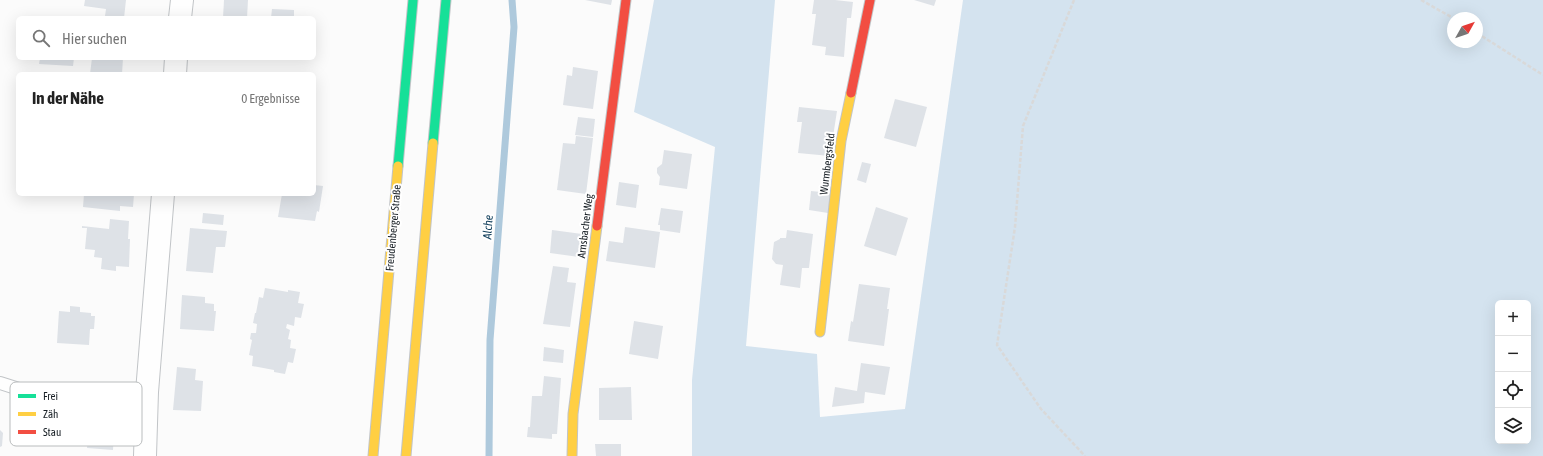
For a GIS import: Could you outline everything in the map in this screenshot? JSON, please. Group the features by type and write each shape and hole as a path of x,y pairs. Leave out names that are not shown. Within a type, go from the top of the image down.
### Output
{"main road":[{"name":"Freudenberger Straße","path":"373,456 413,0"},
{"path":"406,456 446,0"},
{"name":"Arnsbacher Weg","path":"572,456 573,414 626,0"},
{"name":"Wurmbergsfeld","path":"820,332 841,141 870,0"}],"street":[{"path":"180,16 182,0"},
{"path":"175,72 176,60"},
{"path":"145,456 147,392 164,196"}],"lane":[{"path":"0,383 10,386"},
{"path":"142,392 147,392"}],"path":[{"path":"1074,0 1023,126 1015,227 997,345 1041,409 1084,456"},
{"path":"1421,0 1447,15"},
{"path":"1483,37 1543,75"}],"shaded area":[{"path":"654,0 775,0 746,346 817,354 820,417 905,409 963,0 1543,0 1543,456 692,456 692,380 715,147 634,112"}],"building":[{"path":"85,0 126,0 124,16 105,16 106,9 84,6"},
{"path":"224,0 248,0 247,16 223,16"},
{"path":"585,0 612,0 611,5"},
{"path":"814,0 853,2 851,18 847,18 844,57 825,55 826,47 812,45 816,14 812,14"},
{"path":"914,0 936,0 934,6"},
{"path":"272,9 294,10 294,16 271,16"},
{"path":"40,60 74,60 73,66 39,64"},
{"path":"92,60 123,60 122,72 90,72"},
{"path":"573,67 598,71 593,109 563,105 567,75 572,76"},
{"path":"895,99 927,107 916,147 884,138"},
{"path":"799,107 837,111 830,156 798,153 802,122 797,122"},
{"path":"578,117 595,119 593,137 575,135"},
{"path":"576,136 593,138 586,194 557,190 563,143 575,144"},
{"path":"664,150 692,154 687,189 659,185 660,177 657,173 657,168 662,164"},
{"path":"862,162 871,164 866,183 857,180"},
{"path":"619,182 639,185 636,208 616,205"},
{"path":"316,185 323,186 319,212 317,211 315,221 278,217 282,196 316,196"},
{"path":"811,191 831,193 828,213 809,210"},
{"path":"84,196 134,196 133,207 120,206 120,211 83,207"},
{"path":"876,207 908,218 896,256 864,246"},
{"path":"661,208 683,211 680,233 660,230 660,225 658,225"},
{"path":"203,213 224,215 223,225 202,223"},
{"path":"110,219 129,221 129,267 116,266 116,271 101,269 102,258 94,257 95,250 85,249 87,228 82,228 82,226 109,229"},
{"path":"625,227 660,232 655,268 606,261 609,241 623,243"},
{"path":"190,228 227,231 225,247 216,247 213,273 186,271"},
{"path":"552,230 582,234 579,257 550,253"},
{"path":"787,230 813,234 809,268 802,268 800,288 780,285 783,265 776,264 772,259 774,242 780,238 786,238"},
{"path":"553,266 569,268 567,282 576,283 570,327 543,324"},
{"path":"859,284 890,288 884,346 848,341 851,321 853,322"},
{"path":"265,288 288,292 288,290 300,292 298,303 304,304 301,318 295,317 294,326 287,324 286,328 290,330 288,339 291,340 290,348 296,349 293,363 288,362 285,374 274,372 274,370 252,366 253,356 249,355 252,340 250,339 251,333 256,333 257,324 253,323 255,313 259,297 263,298"},
{"path":"182,295 205,297 205,303 214,304 214,311 216,311 214,331 180,329"},
{"path":"70,306 80,307 80,312 91,313 91,316 95,316 94,329 90,329 89,345 57,343 59,311 70,312"},
{"path":"634,321 663,326 658,359 629,354"},
{"path":"544,347 564,350 563,363 543,361"},
{"path":"861,363 890,367 885,395 865,392 864,403 832,407 835,387 857,391"},
{"path":"177,367 196,369 195,380 203,381 201,411 173,410"},
{"path":"544,376 561,378 557,434 552,434 552,439 527,437 528,427 530,427 532,396 542,396"},
{"path":"631,387 632,420 599,420 599,388"},
{"path":"0,430 3,433 2,446 0,447"},
{"path":"595,444 621,444 621,456 596,456"},
{"path":"87,446 113,446 113,450 87,448"}],"waterway":[{"name":"Alche","path":"489,456 490,340 514,27 512,0"}],"traffic: fast":[{"path":"398,166 413,0"},
{"path":"433,143 446,0"}],"traffic: slow":[{"path":"820,332 841,141 851,93"},
{"path":"406,456 433,143"},
{"path":"373,456 398,166"},
{"path":"572,456 573,414 597,226"}],"traffic: jam":[{"path":"597,226 626,0"},
{"path":"851,93 870,0"}]}
